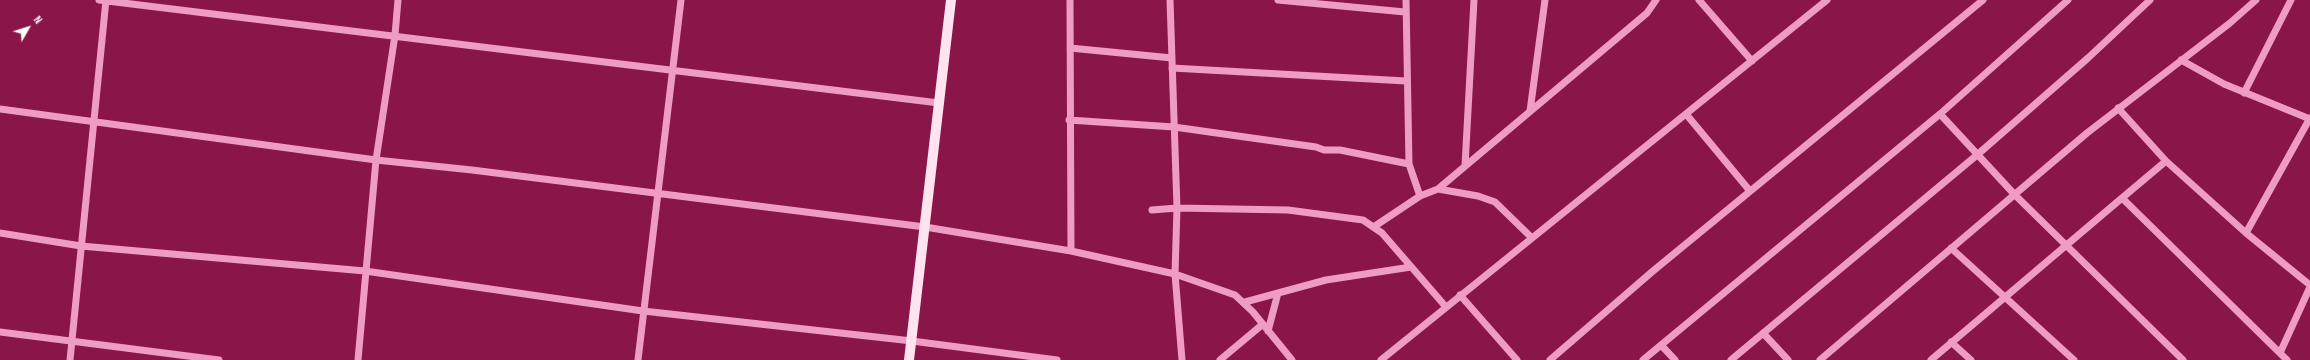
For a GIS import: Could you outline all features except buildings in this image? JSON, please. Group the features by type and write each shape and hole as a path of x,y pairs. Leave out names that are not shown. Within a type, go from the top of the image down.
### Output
{"main road":[{"path":"909,360 951,0"}],"street":[{"path":"70,360 94,122 103,0 939,103"},
{"path":"358,360 376,160 395,35 398,0"},
{"path":"638,360 643,311 660,193 681,0"},
{"path":"1070,0 1069,120 1071,251"},
{"path":"1170,0 1177,208 1175,274 1182,360"},
{"path":"1278,0 1405,12"},
{"path":"1406,0 1406,81 1409,164 1420,196"},
{"path":"1465,166 1474,0"},
{"path":"1530,111 1545,0"},
{"path":"1375,226 1420,196 1438,189 1648,13 1656,0"},
{"path":"1699,0 1752,61"},
{"path":"1381,360 1826,0"},
{"path":"1550,360 1653,271 1983,0"},
{"path":"1643,360 1940,114 2068,0"},
{"path":"1731,360 1977,155 2088,58 2150,0"},
{"path":"1820,360 2118,108 2230,23 2256,0"},
{"path":"2244,93 2291,0"},
{"path":"1070,48 1172,58"},
{"path":"2181,60 2244,93 2310,119 2246,233"},
{"path":"1172,68 1406,81"},
{"path":"2118,108 2166,161 2246,233 2310,286 2280,353"},
{"path":"0,109 376,160 660,193 925,227 1071,251 1175,274 1236,295 1245,302 1292,360"},
{"path":"1686,114 1750,191"},
{"path":"1940,114 2015,195 2184,360"},
{"path":"1069,120 1174,127 1340,150 1409,164"},
{"path":"1931,360 2166,161"},
{"path":"1438,189 1478,196 1495,202 1532,238"},
{"path":"2122,198 2287,360"},
{"path":"1152,210 1177,208 1288,210 1345,216 1363,220 1375,226 1446,307"},
{"path":"0,233 81,246 365,271 643,311 912,341 1057,360"},
{"path":"1951,248 2074,360"},
{"path":"1245,302 1337,278 1411,267"},
{"path":"1268,331 1278,293"},
{"path":"1460,295 1517,360"},
{"path":"1220,360 1263,324"},
{"path":"0,332 72,343 219,360"},
{"path":"1764,333 1788,360"},
{"path":"1951,342 1972,360"},
{"path":"1662,345 1675,360"}]}
